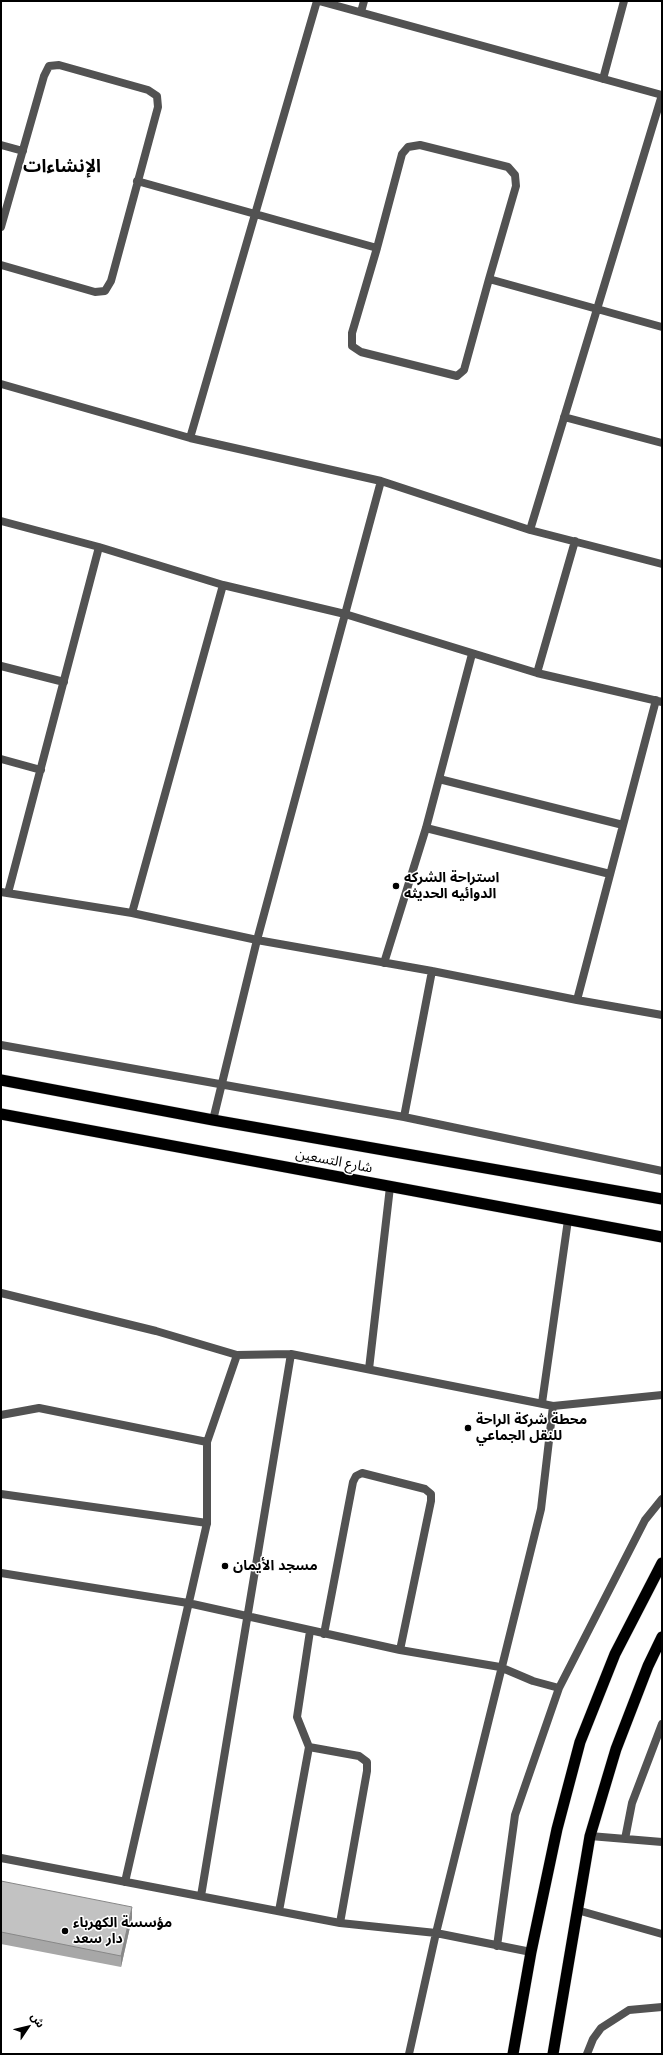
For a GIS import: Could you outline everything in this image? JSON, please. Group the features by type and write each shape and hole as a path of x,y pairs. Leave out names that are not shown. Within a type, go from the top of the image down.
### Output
{"highway":[{"name":"شارع التسعين","path":"1,1080 213,1120 662,1199"},
{"name":"شارع التسعين","path":"1,1114 662,1238"},
{"path":"512,2054 530,1952 557,1829 580,1742 615,1654 662,1563"},
{"path":"553,2054 590,1836 616,1749 648,1666 662,1638"}],"street":[{"path":"190,438 318,1 361,12 662,95 530,530"},
{"path":"361,12 364,1"},
{"path":"603,79 624,1"},
{"path":"1,228 44,76 49,66 59,65 148,90 157,96 158,107 111,281 104,291 95,292 1,265"},
{"path":"1,145 23,151"},
{"path":"420,145 508,167 515,175 516,186 464,370 457,376 361,352 352,346 352,333 378,248 402,154 408,147 420,145"},
{"path":"137,181 378,248"},
{"path":"489,279 662,327"},
{"path":"1,384 190,438 381,481 530,530 662,564"},
{"path":"564,417 662,443"},
{"path":"213,1120 220,1084 257,940 381,481"},
{"path":"1,521 99,547 222,585 345,614 537,673 659,701 623,826 577,1000"},
{"path":"537,673 575,541"},
{"path":"99,547 41,770 5,893 132,913 257,940 432,971 577,1000 662,1015"},
{"path":"132,913 222,585"},
{"path":"384,963 426,828 472,654"},
{"path":"1,666 64,682"},
{"path":"1,759 41,770"},
{"path":"439,779 623,826"},
{"path":"426,828 610,874"},
{"path":"404,1118 432,971"},
{"path":"1,1045 404,1118 662,1171"},
{"path":"369,1369 390,1187"},
{"path":"542,1403 568,1220"},
{"path":"1,1293 156,1330 237,1355 291,1354 554,1406 662,1395"},
{"path":"201,1896 291,1354"},
{"path":"125,1882 207,1523 207,1442 237,1355"},
{"path":"409,2054 436,1933 500,1667 541,1509 554,1406"},
{"path":"1,1416 39,1408 207,1442"},
{"path":"324,1634 353,1482 356,1476 362,1473 426,1489 431,1494 431,1501 400,1650"},
{"path":"1,1494 207,1523"},
{"path":"497,1946 515,1815 559,1688 645,1520 662,1500"},
{"path":"1,1573 188,1603 400,1650 500,1667 533,1681 559,1688"},
{"path":"279,1911 309,1747 297,1717 310,1631"},
{"path":"625,1838 632,1803 662,1724"},
{"path":"309,1747 359,1756 367,1762 367,1771 340,1923"},
{"path":"590,1836 662,1842"},
{"path":"1,1858 340,1923 436,1933 530,1952"},
{"path":"577,1910 662,1934"},
{"path":"587,2054 593,2039 601,2028 629,2010 662,2007"}],"building":[{"name":"مؤسسة الكهرباء دار سعد","path":"1,1881 132,1907 121,1956 1,1932"}],"place":[{"name":"استراحة الشركه الدوائيه الحديثه","path":"396,886"},
{"name":"محطة شركة الراحة للنقل الجماعي","path":"468,1428"},
{"name":"مسجد الأيمان","path":"225,1566"},
{"name":"مؤسسة الكهرباء دار سعد","path":"65,1931"}],"district":[{"name":"الإنشاءات","path":"62,167"}]}
